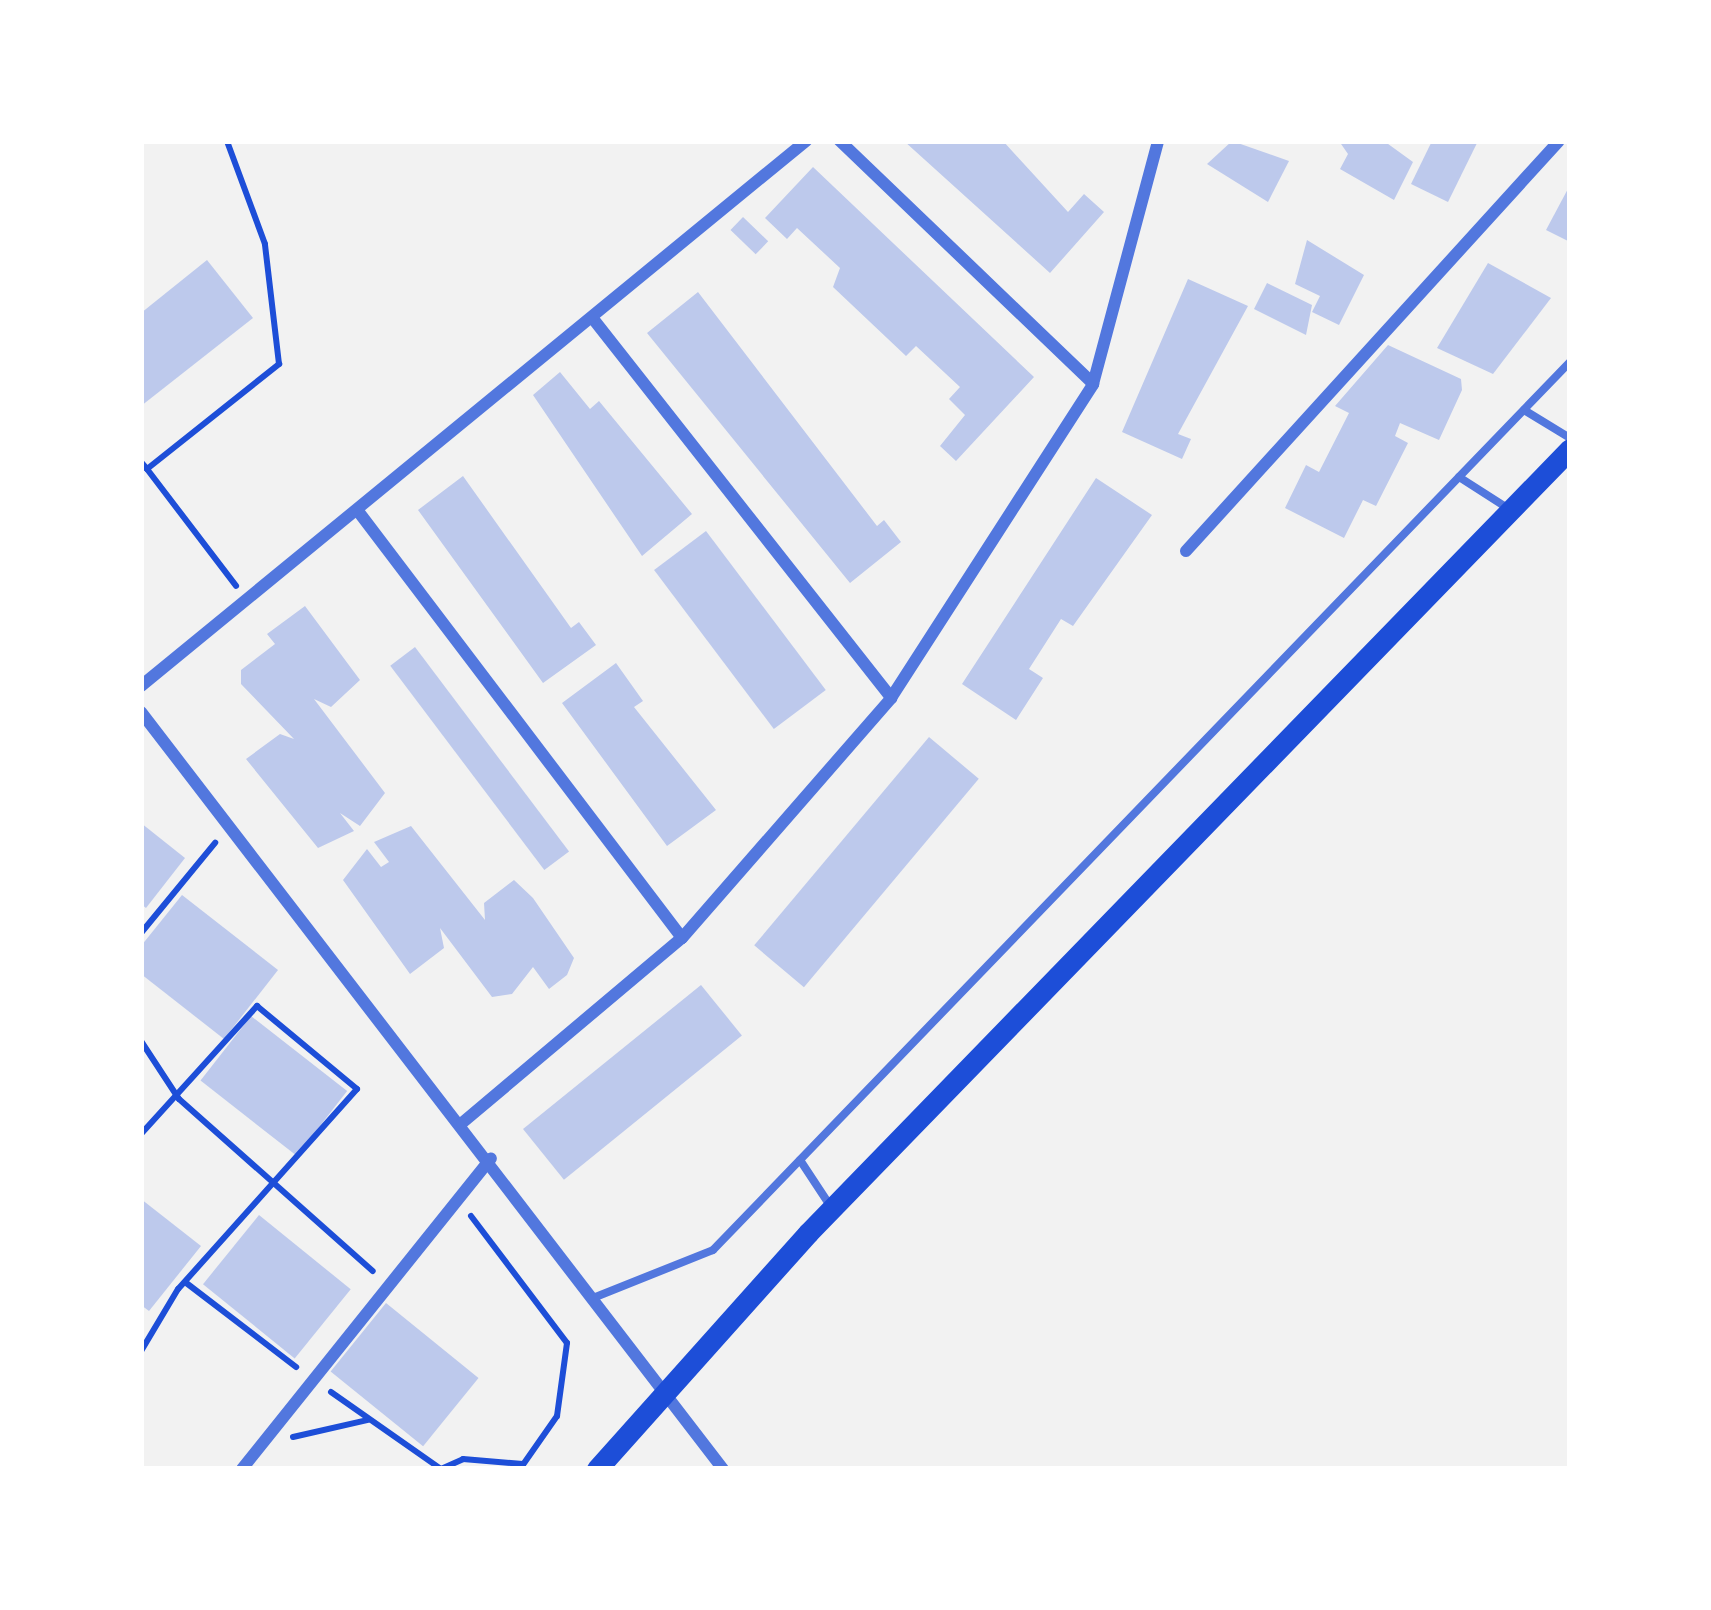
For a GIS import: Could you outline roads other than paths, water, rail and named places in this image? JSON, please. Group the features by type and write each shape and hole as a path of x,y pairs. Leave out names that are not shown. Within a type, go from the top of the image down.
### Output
{"main road":[{"path":"597,1469 832,1208 1570,449"}],"street":[{"path":"141,686 594,320 806,141"},
{"path":"840,141 1093,384"},
{"path":"462,1124 682,938 891,698 1093,384 1118,322 1158,141"},
{"path":"1186,551 1558,141"},
{"path":"594,320 891,698"},
{"path":"358,512 682,938"},
{"path":"141,712 491,1158 724,1469"},
{"path":"242,1469 491,1158"}],"lane":[{"path":"593,1298 712,1250 1570,362"},
{"path":"1524,410 1570,438"},
{"path":"1459,477 1510,510"},
{"path":"800,1160 832,1208"}]}
